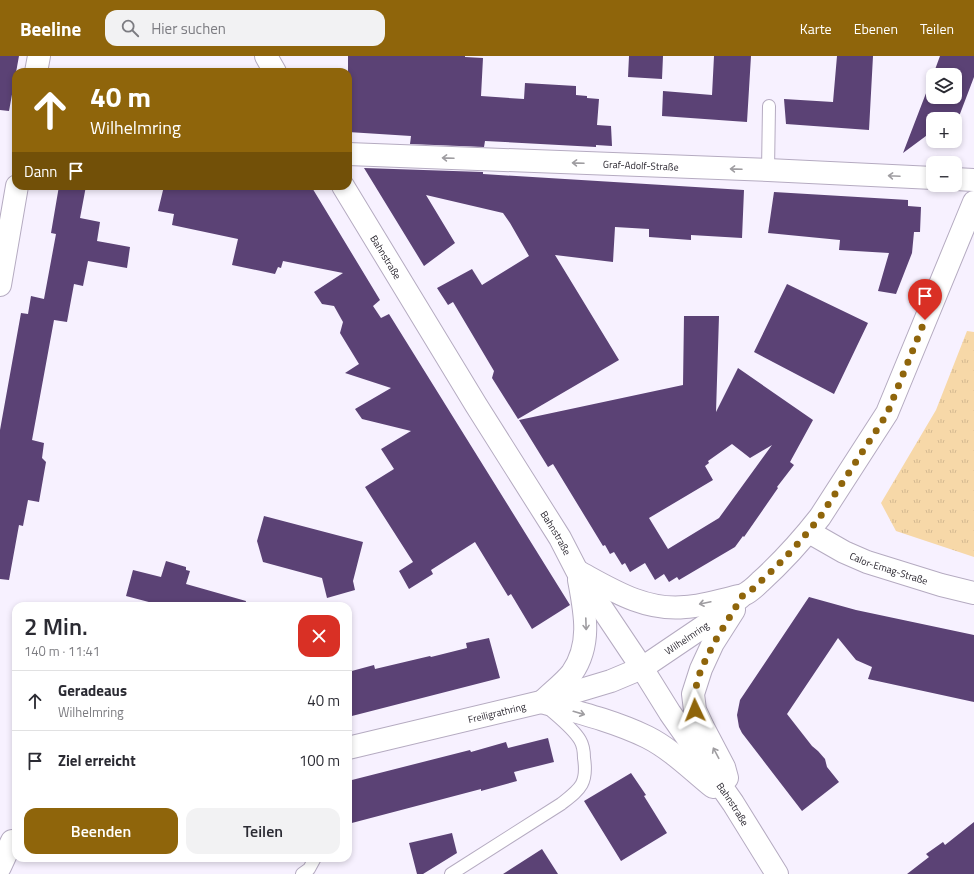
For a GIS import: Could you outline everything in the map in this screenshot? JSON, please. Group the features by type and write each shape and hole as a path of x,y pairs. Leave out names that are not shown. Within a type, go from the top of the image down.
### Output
{"street":[{"path":"37,68 39,56"},
{"path":"266,56 273,68"},
{"name":"Graf-Adolf-Straße","path":"352,154 926,178"},
{"path":"962,179 974,180"},
{"path":"0,286 16,190"},
{"name":"Bahnstraße","path":"345,190 476,405 560,538 578,571 670,713 733,803 777,874"},
{"name":"Wilhelmring","path":"642,668 713,620 743,595 748,593 768,575 809,532 820,517 887,414 974,202"},
{"name":"Calor-Emag-Straße","path":"809,532 844,552 867,562 941,585 974,593"},
{"path":"578,571 627,597 658,607 685,607 743,595"},
{"path":"578,571 586,624 586,636 579,658 572,673 542,702 621,726 648,738 671,753 733,803"},
{"path":"733,803 724,767 695,710 694,694 701,669 714,643 743,595"},
{"name":"Freiligrathring","path":"352,747 542,702 594,687 642,668"},
{"path":"0,867 9,842"}],"lane":[{"path":"768,170 769,106"},
{"path":"451,874 561,804 578,791 584,780 586,770 581,741 575,733 542,702"},
{"path":"302,874 309,869 313,862"}],"green space":[{"path":"967,331 974,332 974,557 896,531 881,503 936,410"}],"building":[{"path":"0,56 19,56 17,68 12,68 12,94 9,111 0,110"},
{"path":"348,56 465,56 483,58 481,96 524,99 525,83 576,86 576,95 599,99 597,125 611,126 612,146 596,145 596,147 485,141 484,147 410,144 411,136 352,132 352,68 348,68"},
{"path":"629,56 663,56 662,79 628,77"},
{"path":"714,56 751,56 747,122 662,116 663,91 712,95"},
{"path":"837,56 873,56 869,130 786,124 784,99 833,102"},
{"path":"940,56 974,56 974,77 961,112 926,112 926,136 903,153 926,93 926,104 962,104 962,68 935,68"},
{"path":"364,168 483,172 483,174 744,190 742,238 691,235 691,240 649,237 649,229 615,227 613,262 555,255 619,360 518,419 492,378 494,371 453,302 448,305 437,288 472,269 482,285 529,256 510,223 503,213 426,195 455,243 424,266"},
{"path":"58,190 85,190 80,218 100,222 97,241 130,247 127,268 88,261 83,286 74,284 67,322 54,320 32,440 44,443 42,458 46,462 39,502 28,500 23,526 19,525 9,580 0,579 0,430 21,313 28,314 31,296 44,299 56,234 51,233"},
{"path":"163,190 313,190 380,300 373,306 381,318 389,314 570,605 532,629 511,594 508,596 475,542 431,570 433,574 409,589 399,571 413,562 365,487 394,469 381,449 411,431 362,419 355,409 391,388 345,373 359,364 340,333 343,322 334,306 322,304 314,292 343,273 283,261 281,268 278,267 275,274 232,265 238,239 172,225 174,214 158,211"},
{"path":"774,192 908,200 908,206 921,207 920,232 914,232 912,253 896,294 878,291 889,253 839,250 840,240 768,233"},
{"path":"787,284 868,323 834,394 754,352"},
{"path":"684,316 719,316 716,412 738,368 813,420 790,462 794,465 777,487 778,488 744,537 743,536 735,547 679,580 677,577 669,582 664,574 655,580 645,563 630,572 625,563 622,565 614,552 610,554 605,545 603,546 553,464 548,467 519,420 683,385","holes":["732,444 750,458 772,445 719,518 668,549 649,518 713,480 705,466 709,463 708,461"]},
{"path":"264,516 363,542 353,581 355,590 327,598 322,578 263,562 257,541"},
{"path":"166,561 186,567 186,570 190,571 186,584 246,602 149,602 126,596 133,570 161,577"},
{"path":"809,597 856,610 974,635 974,702 868,679 872,667 856,660 838,638 787,714 812,746 825,759 827,767 839,782 802,811 742,733 739,727 737,715 740,700"},
{"path":"489,638 500,678 352,716 352,671 374,665 375,669 431,657 467,648 466,643"},
{"path":"548,738 554,762 514,772 517,781 352,823 352,780 470,750 471,752 506,742 508,748"},
{"path":"631,773 646,795 644,796 667,833 621,861 584,801"},
{"path":"974,822 974,874 907,874 929,857 926,854 943,842 945,845"},
{"path":"452,833 457,853 423,874 417,874 409,843"},
{"path":"542,849 558,874 503,874"}],"route":[{"path":"695,710 694,694 701,669 714,643 743,595 748,593 768,575 809,532 820,517 887,414 925,320"}]}
